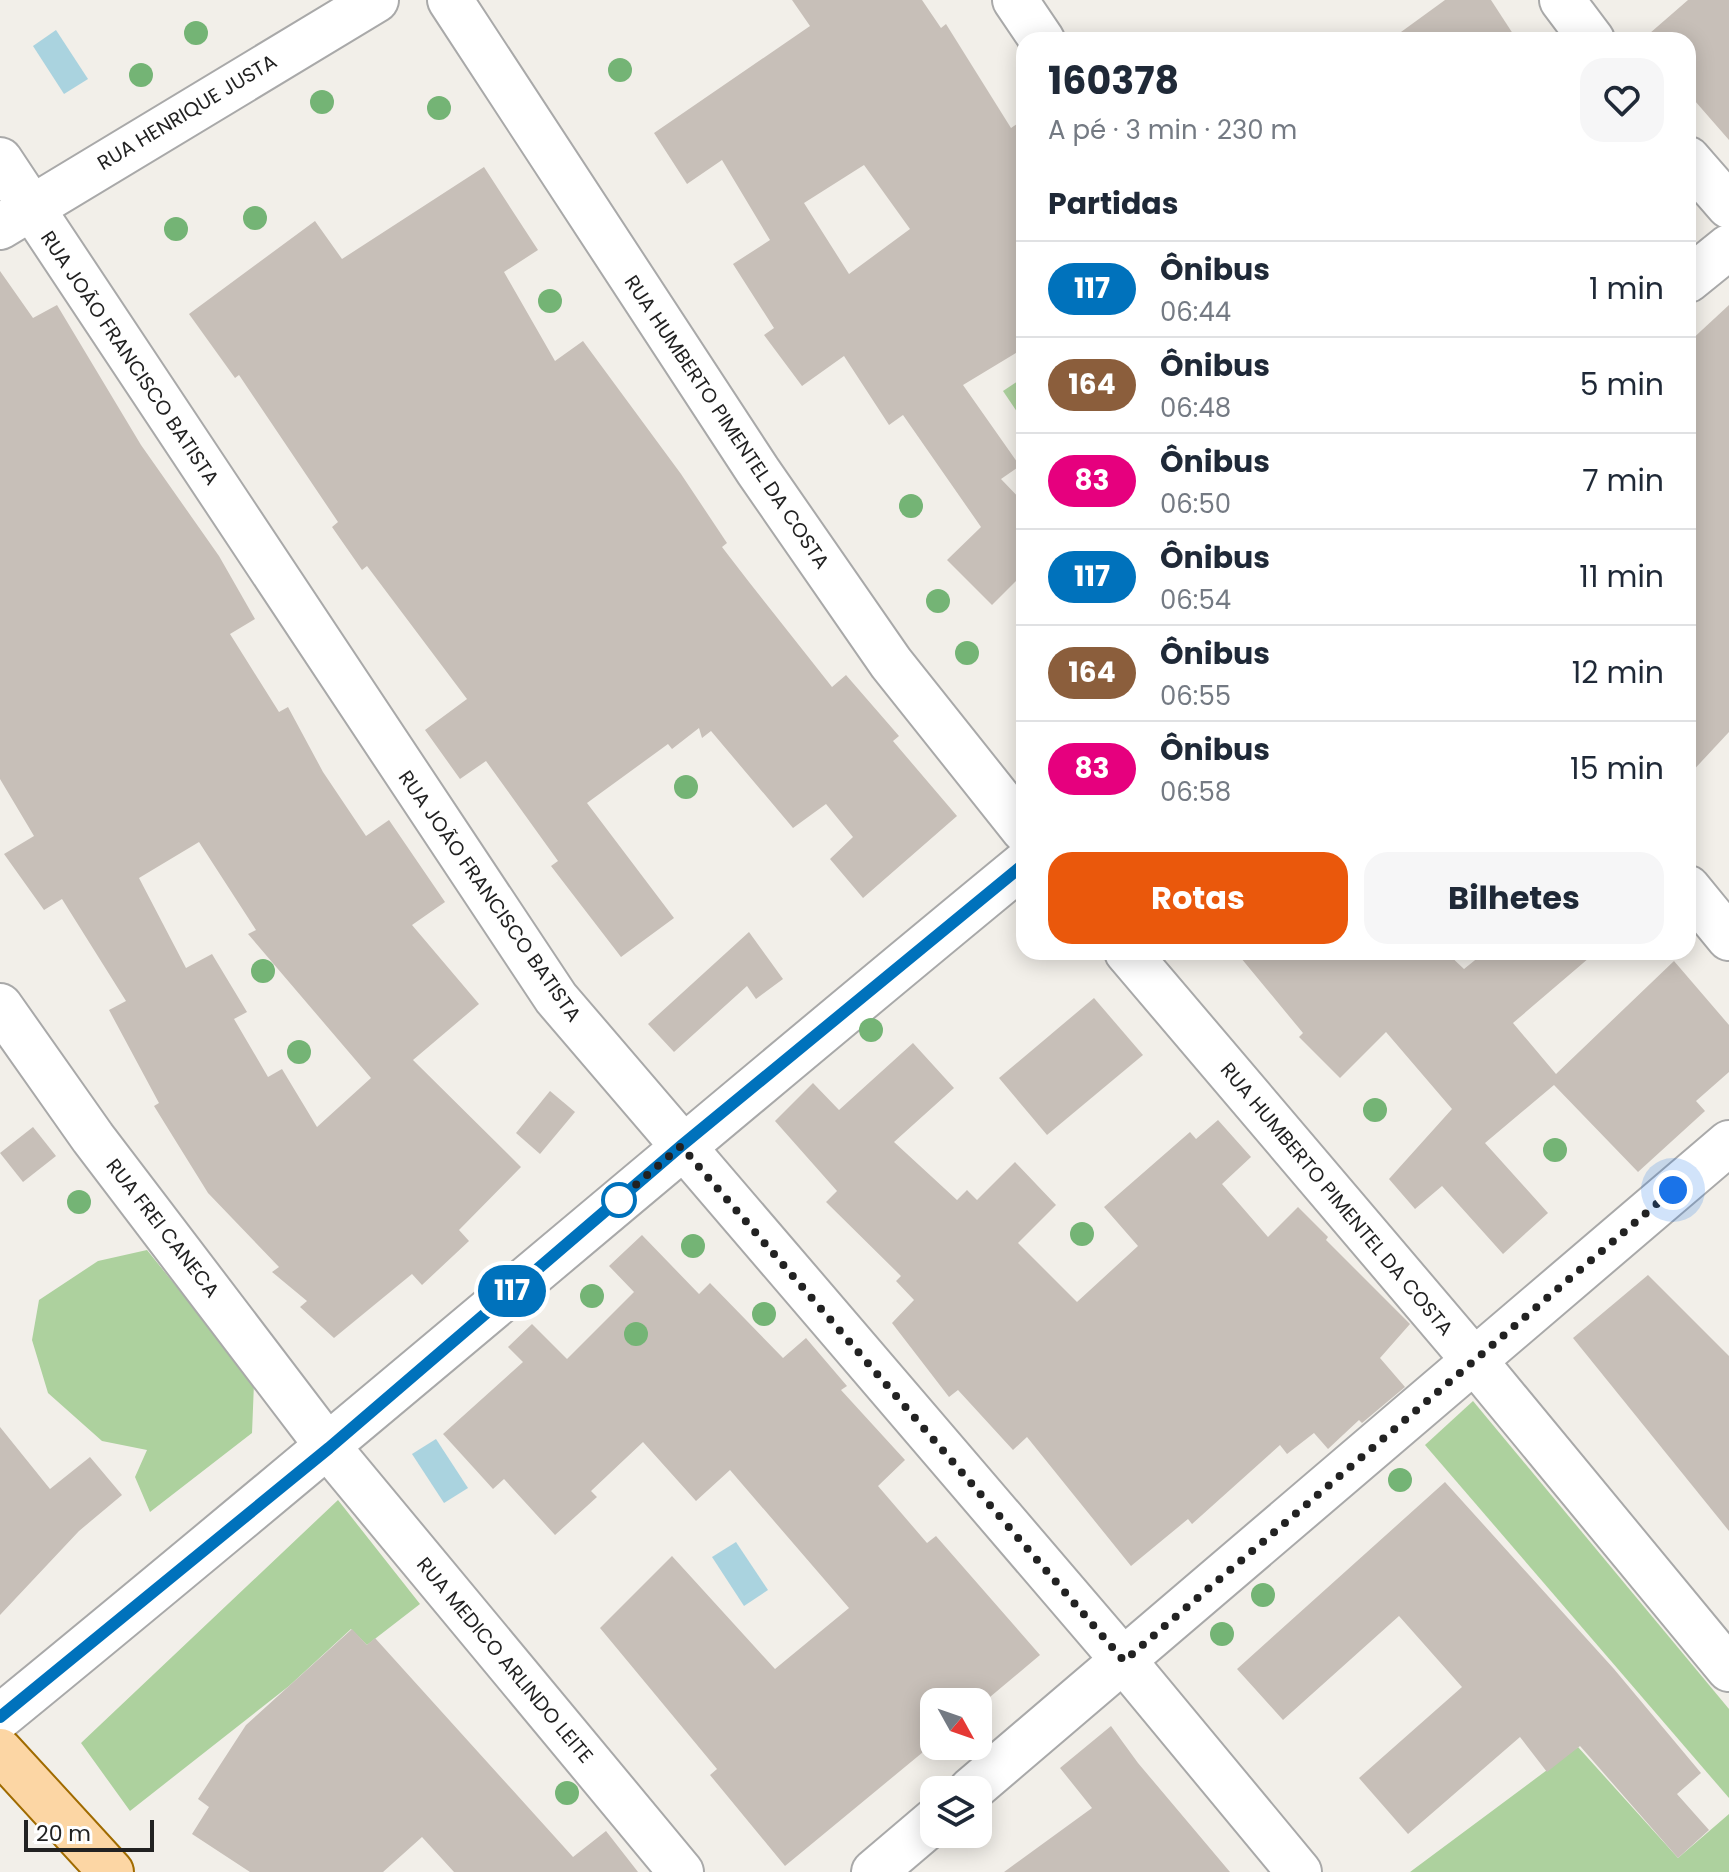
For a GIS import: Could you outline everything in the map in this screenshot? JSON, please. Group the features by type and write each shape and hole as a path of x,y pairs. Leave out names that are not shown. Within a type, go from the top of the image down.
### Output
{"main road":[{"path":"0,1751 111,1872"}],"street":[{"name":"RUA HENRIQUE JUSTA","path":"15,217 376,0"},
{"name":"RUA HUMBERTO PIMENTEL DA COSTA","path":"450,0 775,497 891,663 1016,820"},
{"path":"1015,0 1037,32"},
{"path":"1562,0 1586,32"},
{"name":"RUA JOÃO FRANCISCO BATISTA","path":"0,160 15,217 556,998 1124,1661 1299,1872"},
{"path":"1696,168 1729,206"},
{"path":"1696,274 1729,247"},
{"path":"0,1717 329,1448 681,1146 1016,871"},
{"path":"1696,898 1729,938"},
{"name":"RUA HUMBERTO PIMENTEL DA COSTA","path":"1134,960 1473,1359 1729,1669"},
{"name":"RUA FREI CANECA","path":"0,1006 93,1138 329,1448"},
{"path":"988,1776 1729,1143"},
{"name":"RUA MEDICO ARLINDO LEITE","path":"329,1448 681,1872"},
{"path":"874,1872 920,1833"}],"green space":[{"path":"1016,382 1016,410 1003,391"},
{"path":"147,1250 254,1383 252,1433 150,1512 135,1477 147,1450 102,1441 48,1393 32,1340 39,1300 98,1261"},
{"path":"1473,1401 1729,1709 1729,1798 1425,1445"},
{"path":"338,1500 420,1604 367,1645 351,1629 289,1686 130,1811 81,1743"},
{"path":"1578,1747 1678,1858 1729,1814 1729,1872 1410,1872"}],"water":[{"path":"56,30 88,79 64,94 33,46"},
{"path":"436,1439 468,1488 444,1503 412,1454"},
{"path":"736,1542 768,1590 744,1606 712,1557"}],"building":[{"path":"792,0 922,0 941,28 946,24 1011,128 1016,125 1016,353 963,385 1016,460 1016,469 1001,479 1016,495 1016,581 992,605 947,560 981,527 903,415 889,425 844,356 802,386 764,335 774,328 733,264 770,240 722,160 687,184 654,133 810,26","holes":["864,165 910,229 849,274 804,203"]},
{"path":"1445,0 1491,0 1512,32 1401,32"},
{"path":"1688,0 1729,0 1729,140 1696,102 1696,32 1651,32"},
{"path":"484,167 538,250 504,272 555,361 583,341 681,474 727,543 722,547 749,582 832,687 846,675 899,736 893,741 957,816 863,898 830,859 853,837 826,804 793,828 711,731 702,738 699,728 672,749 668,744 587,803 674,918 621,957 551,866 558,861 486,761 460,779 425,730 467,699 367,566 362,570 332,527 338,522 239,375 235,378 189,314 315,221 342,259"},
{"path":"0,271 33,318 57,305 141,445 219,556 255,619 230,634 279,712 288,707 323,772 366,836 389,820 445,902 412,925 479,1004 413,1060 521,1167 459,1230 469,1241 422,1285 412,1274 334,1338 300,1307 307,1301 272,1272 279,1267 208,1193 154,1106 159,1103 109,1010 126,1001 62,899 44,910 4,854 34,836 0,779","holes":["199,842 256,930 248,934 371,1078 317,1127 282,1069 268,1077 234,1019 247,1012 212,954 186,968 139,878"]},
{"path":"1729,305 1729,732 1696,767 1696,336"},
{"path":"749,932 783,979 756,999 747,986 674,1052 648,1024"},
{"path":"1243,960 1454,960 1464,969 1475,960 1587,960 1513,1023 1556,1074 1674,961 1729,1025 1729,1072 1696,1101 1705,1111 1638,1172 1554,1085 1485,1143 1548,1213 1503,1254 1442,1186 1415,1209 1389,1179 1452,1109 1386,1032 1340,1078 1299,1037 1303,1033"},
{"path":"1094,998 1143,1055 1047,1135 999,1078"},
{"path":"913,1043 954,1088 894,1142 957,1200 967,1190 977,1200 1015,1162 1056,1205 1018,1243 1077,1302 1138,1246 1104,1207 1190,1132 1196,1139 1218,1120 1251,1157 1222,1184 1268,1237 1298,1207 1328,1237 1326,1240 1410,1324 1380,1358 1405,1387 1362,1423 1359,1420 1328,1449 1314,1433 1287,1454 1280,1445 1192,1524 1188,1519 1131,1566 1027,1437 1013,1450 958,1390 949,1397 892,1323 914,1300 896,1281 901,1276 826,1202 837,1191 775,1121 813,1083 839,1110"},
{"path":"550,1091 575,1112 540,1154 516,1133"},
{"path":"33,1127 56,1156 23,1182 0,1153"},
{"path":"642,1235 699,1294 710,1283 783,1358 806,1338 847,1386 841,1390 905,1460 878,1486 927,1543 936,1536 1040,1655 992,1695 992,1688 920,1688 920,1755 785,1866 710,1775 717,1769 600,1628 672,1556 775,1669 849,1608 730,1470 696,1501 643,1442 591,1491 597,1497 555,1535 504,1479 493,1489 443,1434 523,1362 508,1347 532,1324 567,1359 634,1292 609,1266"},
{"path":"1648,1275 1729,1356 1729,1531 1573,1338"},
{"path":"0,1427 50,1489 90,1457 122,1495 79,1531 0,1615"},
{"path":"1445,1482 1614,1669 1701,1773 1677,1794 1709,1830 1678,1858 1580,1746 1547,1772 1520,1737 1408,1834 1359,1778 1462,1687 1399,1616 1283,1720 1237,1669"},
{"path":"352,1629 367,1645 375,1638 573,1857 606,1831 638,1872 454,1872 422,1837 383,1872 250,1872 192,1834 209,1807 198,1799 246,1725"},
{"path":"1111,1726 1138,1763 1230,1872 1004,1872 1092,1808 1060,1768"}],"bus line":[{"name":"117","path":"0,1717 329,1448 681,1146 1016,871"}],"route":[{"path":"619,1200 611,1206 681,1146 1124,1661 1673,1190"}]}
